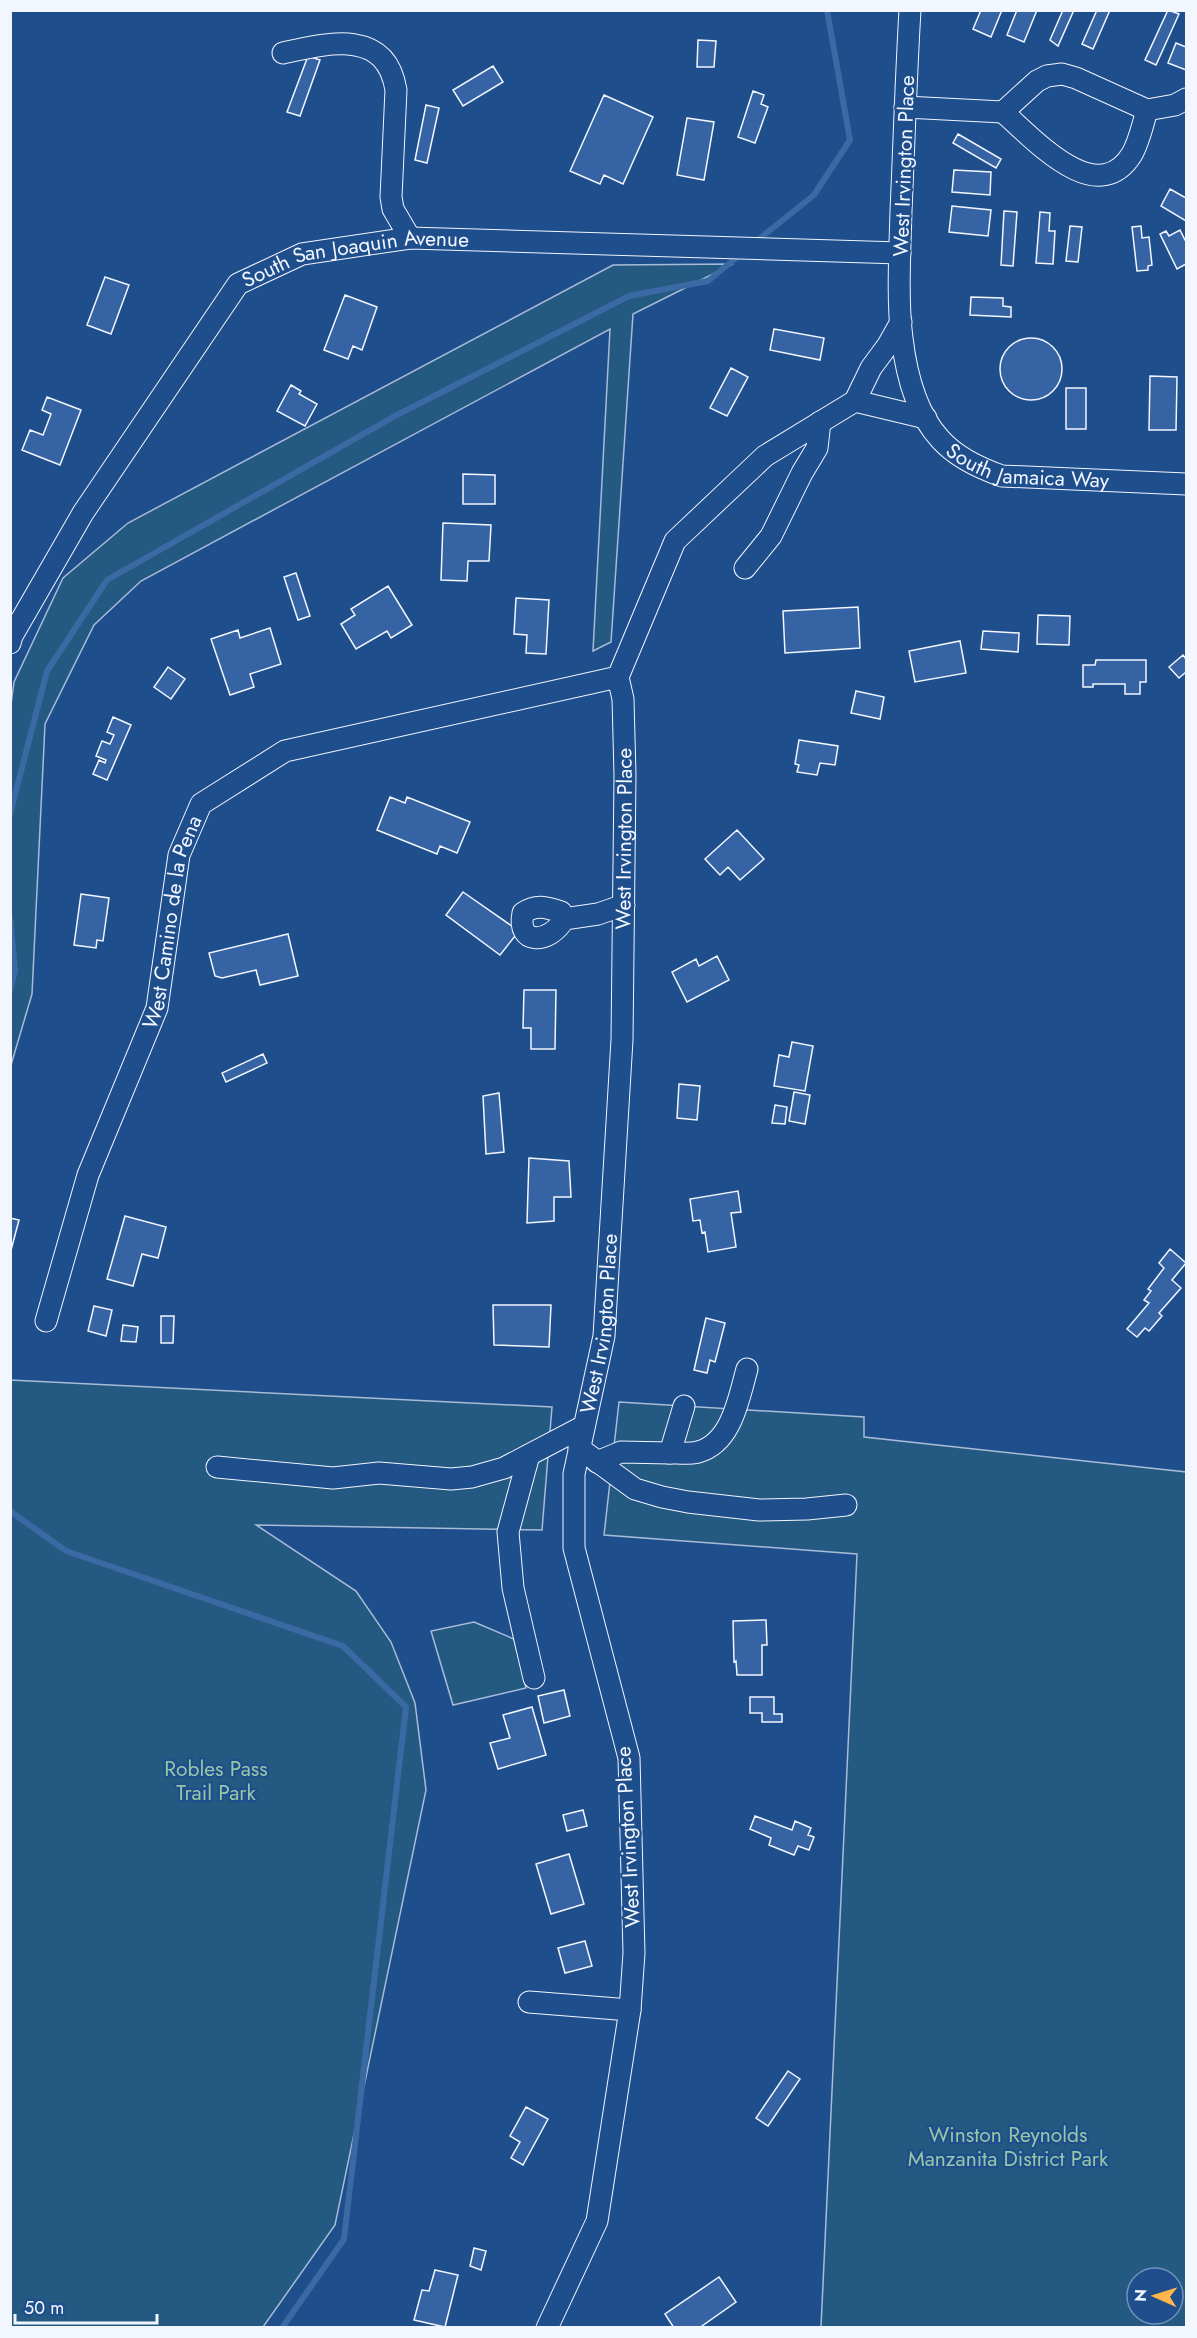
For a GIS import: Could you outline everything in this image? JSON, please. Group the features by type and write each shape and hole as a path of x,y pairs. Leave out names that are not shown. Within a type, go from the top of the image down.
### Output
{"street":[{"name":"West Irvington Place","path":"910,10 900,253 902,336 910,380"},
{"path":"283,53 327,43 356,44 371,49 385,60 393,74 396,90 392,197 396,215 410,238"},
{"path":"1003,112 1038,81 1047,76 1062,74 1147,110 1174,105 1186,99"},
{"path":"905,107 1003,112 1065,165 1101,177 1120,167 1132,154 1147,110"},
{"name":"South San Joaquin Avenue","path":"10,643 83,513 238,284 302,254 410,238 900,253"},
{"path":"618,677 675,542 765,456 855,401 871,368 901,322"},
{"name":"South Jamaica Way","path":"910,380 926,418 940,439 958,455 976,466 1002,476 1186,484"},
{"path":"855,401 926,418"},
{"path":"745,568 771,536 801,473 817,448 820,422"},
{"name":"West Irvington Place","path":"547,2328 597,2221 630,2010 633,1953 629,1758 574,1548 574,1474 604,1336 622,1040 623,699 618,677"},
{"name":"West Camino de la Pena","path":"46,1321 88,1175 157,1008 179,855 201,804 285,751 618,677"},
{"path":"564,919 598,914 624,905"},
{"path":"597,1462 621,1452 697,1452 718,1439 735,1410 747,1369"},
{"path":"670,1453 684,1406"},
{"path":"217,1467 333,1478 379,1473 452,1479 472,1477 504,1468 584,1426"},
{"path":"579,1448 635,1489 688,1502 759,1510 846,1505"},
{"path":"529,1455 508,1532 513,1588 534,1677"},
{"path":"529,2002 630,2010"}],"green space":[{"path":"733,264 633,314 611,642 593,651 610,329 141,581 94,625 45,724 32,994 11,1065 11,704 14,682 63,578 128,523 613,265"},
{"name":"Robles Pass Trail Park","path":"10,1380 552,1407 542,1530 256,1525 356,1591 391,1642 415,1703 426,1790 335,2225 263,2327 11,2327"},
{"name":"Winston Reynolds Manzanita District Park","path":"619,1402 864,1417 864,1437 1186,1472 1186,2327 821,2327 857,1554 604,1535"},
{"path":"474,1622 514,1639 526,1688 453,1705 431,1631"}],"building":[{"path":"981,10 1002,10 991,37 973,29"},
{"path":"1017,10 1037,10 1024,42 1007,35"},
{"path":"1063,10 1074,10 1058,46 1050,40"},
{"path":"1097,10 1110,10 1093,49 1082,44"},
{"path":"1168,10 1179,14 1156,65 1145,60"},
{"path":"698,40 716,41 714,67 697,67"},
{"path":"1176,43 1186,47 1186,70 1168,63"},
{"path":"308,56 320,60 300,116 287,112"},
{"path":"493,66 503,82 463,106 453,90"},
{"path":"753,91 764,95 761,104 768,107 755,143 738,137"},
{"path":"604,95 653,117 623,184 604,175 600,184 570,171"},
{"path":"426,105 439,108 427,163 415,160"},
{"path":"687,118 714,122 704,180 677,175"},
{"path":"958,134 1001,159 996,168 953,143"},
{"path":"954,170 991,172 990,195 952,192"},
{"path":"1170,189 1186,198 1186,221 1161,206"},
{"path":"952,206 991,210 988,236 949,232"},
{"path":"1004,211 1017,212 1013,266 1001,265"},
{"path":"1040,212 1050,213 1049,231 1055,231 1053,264 1036,263"},
{"path":"1070,226 1082,227 1078,262 1066,261"},
{"path":"1141,226 1142,238 1149,237 1152,265 1148,266 1148,270 1137,271 1132,227"},
{"path":"1180,230 1186,242 1186,264 1177,269 1160,234 1166,231 1169,236"},
{"path":"105,277 129,285 111,334 87,325"},
{"path":"345,295 377,307 362,350 353,346 348,359 324,350"},
{"path":"971,297 1003,298 1003,306 1011,307 1011,317 970,315"},
{"path":"774,329 824,338 820,360 770,350"},
{"path":"1025,338 1037,338 1053,347 1060,357 1062,369 1060,381 1053,391 1037,400 1025,400 1014,395 1005,386 1000,375 1000,363 1005,352 1014,343"},
{"path":"731,368 748,377 727,416 710,408"},
{"path":"1150,376 1177,377 1176,430 1149,430"},
{"path":"291,385 301,391 299,394 317,404 305,426 277,411"},
{"path":"1066,388 1086,388 1086,429 1066,429"},
{"path":"47,397 81,410 60,465 22,450 30,430 43,435 51,414 42,410"},
{"path":"463,474 495,475 495,504 463,504"},
{"path":"443,523 491,525 489,561 468,561 467,581 441,580"},
{"path":"296,573 310,616 298,620 284,577"},
{"path":"388,586 412,625 391,638 387,631 356,649 341,624 355,615 351,609"},
{"path":"516,598 549,600 546,654 526,653 527,635 514,634"},
{"path":"858,607 860,648 785,653 783,611"},
{"path":"1038,615 1070,616 1069,645 1037,644"},
{"path":"270,628 281,664 250,674 254,687 230,695 211,639 238,630 240,638"},
{"path":"983,631 1019,633 1018,652 981,649"},
{"path":"960,641 966,673 915,682 909,651"},
{"path":"1183,655 1186,659 1186,672 1179,678 1169,667"},
{"path":"1096,660 1146,660 1146,682 1140,682 1140,694 1125,694 1125,684 1093,684 1093,687 1083,687 1083,665 1095,665"},
{"path":"168,667 185,679 171,699 154,687"},
{"path":"856,691 884,697 880,719 851,713"},
{"path":"113,717 131,725 107,780 93,774 99,760 105,763 106,760 96,756 102,741 110,744 114,735 107,732"},
{"path":"799,740 838,746 835,765 820,763 817,775 797,772 799,765 795,764"},
{"path":"390,797 405,803 407,797 470,822 457,853 440,846 437,854 377,830"},
{"path":"737,830 764,859 740,880 728,867 720,875 705,859"},
{"path":"463,892 519,931 500,955 446,915"},
{"path":"81,894 109,898 103,941 97,940 96,948 74,945"},
{"path":"288,934 298,976 260,985 256,970 222,978 215,976 209,953"},
{"path":"717,956 729,980 687,1002 672,972 696,959 699,966"},
{"path":"524,990 556,990 555,1049 531,1049 531,1028 523,1028"},
{"path":"792,1042 813,1046 805,1091 774,1086 779,1055 789,1057"},
{"path":"263,1054 267,1063 226,1082 222,1073"},
{"path":"679,1084 700,1086 697,1120 677,1118"},
{"path":"794,1092 810,1095 805,1124 789,1121"},
{"path":"499,1093 504,1152 486,1154 483,1096"},
{"path":"775,1105 787,1107 785,1124 772,1123"},
{"path":"529,1158 569,1161 571,1197 554,1197 554,1221 527,1223"},
{"path":"738,1191 741,1212 731,1213 736,1247 708,1252 705,1232 702,1233 700,1220 693,1221 690,1199"},
{"path":"125,1216 166,1227 158,1258 142,1254 133,1286 107,1279"},
{"path":"10,1218 19,1220 10,1254"},
{"path":"1170,1249 1186,1263 1172,1280 1181,1288 1159,1313 1162,1316 1149,1331 1145,1328 1137,1337 1127,1329 1149,1303 1144,1300 1151,1291 1148,1289 1164,1268 1159,1263"},
{"path":"493,1305 551,1305 549,1347 494,1345"},
{"path":"94,1306 112,1310 106,1336 88,1331"},
{"path":"161,1316 174,1316 173,1343 161,1343"},
{"path":"706,1318 725,1323 715,1362 710,1360 707,1373 694,1370"},
{"path":"123,1325 138,1327 136,1342 121,1341"},
{"path":"766,1620 767,1645 762,1645 762,1675 737,1675 736,1661 734,1662 733,1621"},
{"path":"564,1690 570,1716 544,1723 538,1696"},
{"path":"750,1697 774,1697 774,1714 782,1714 782,1722 762,1722 762,1713 750,1713"},
{"path":"532,1707 546,1755 498,1769 490,1743 510,1738 503,1715"},
{"path":"583,1810 587,1826 567,1831 563,1815"},
{"path":"755,1816 792,1830 795,1821 811,1828 808,1835 814,1837 809,1850 798,1846 794,1855 769,1845 771,1838 750,1829"},
{"path":"569,1854 584,1904 551,1914 536,1864"},
{"path":"585,1941 592,1966 565,1973 558,1948"},
{"path":"788,2071 800,2079 768,2126 756,2118"},
{"path":"526,2107 548,2119 523,2165 511,2158 520,2142 510,2136"},
{"path":"474,2248 486,2251 481,2270 470,2266"},
{"path":"435,2270 458,2275 445,2327 414,2320 422,2290 429,2291"},
{"path":"719,2277 736,2302 699,2328 674,2328 665,2314"}],"waterway":[{"path":"754,243 814,195 850,140 827,10"},
{"path":"10,814 47,671 107,580 395,416 629,296 708,281 742,253"},
{"path":"10,917 15,971 10,990"},
{"path":"10,1511 66,1551 343,1646 406,1707 344,2239 282,2328"}]}
